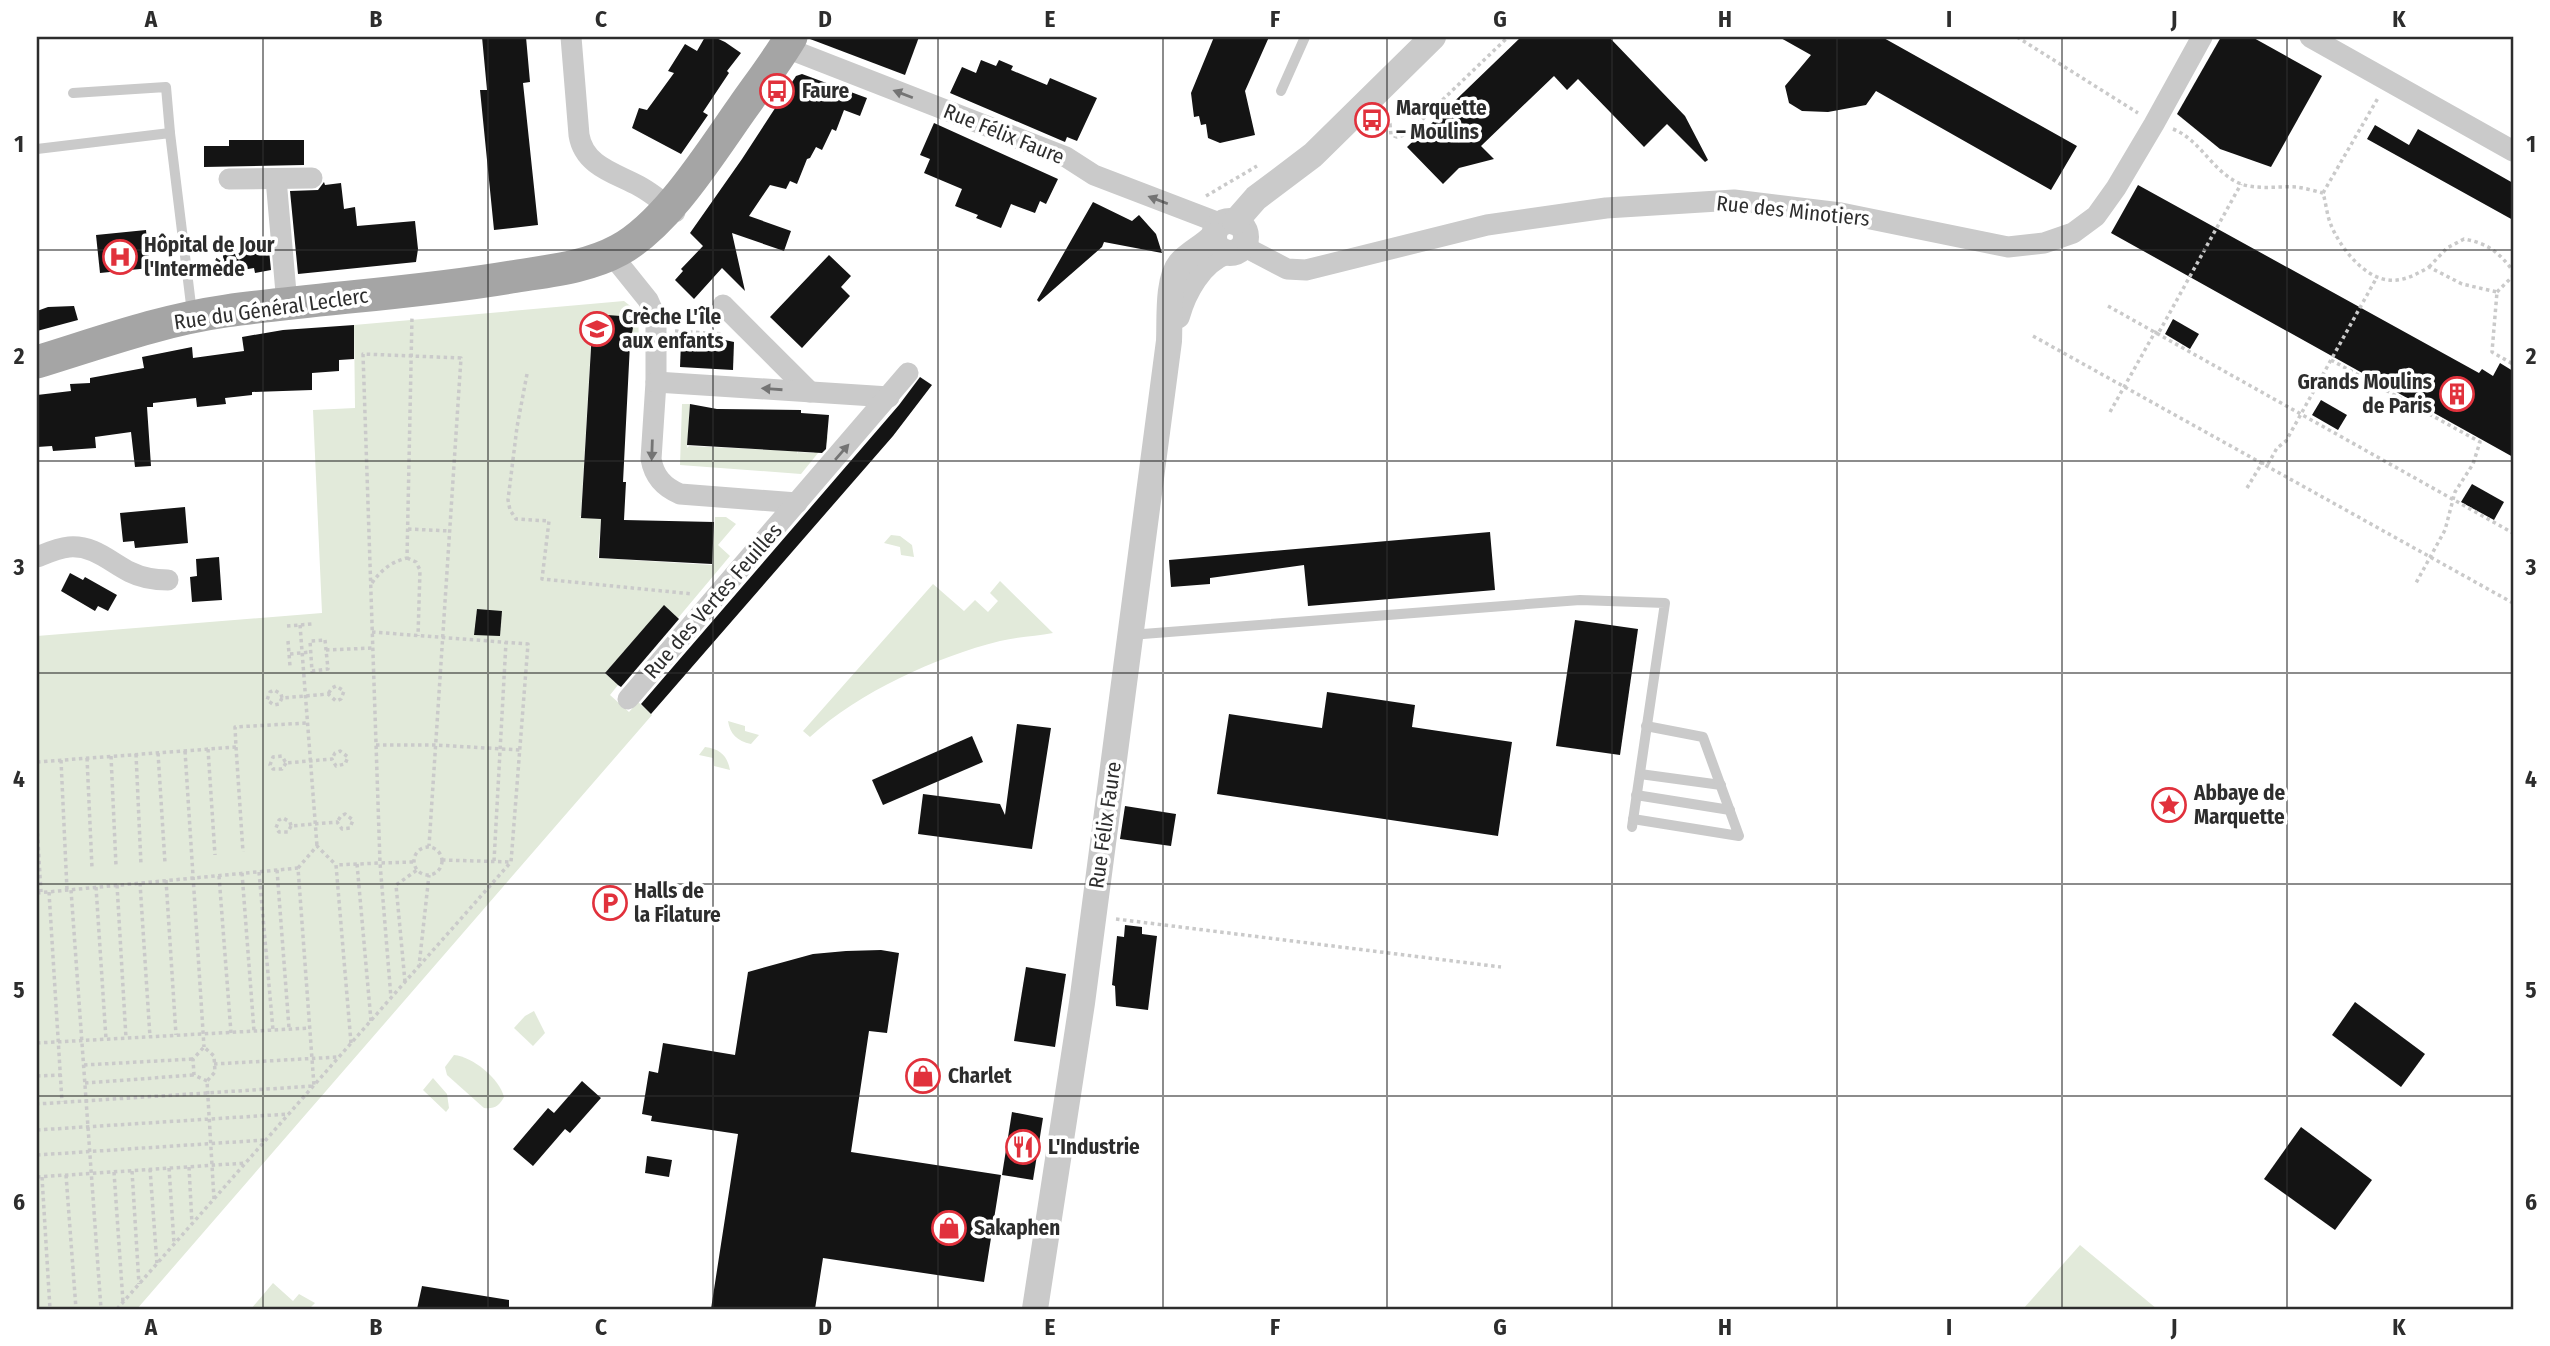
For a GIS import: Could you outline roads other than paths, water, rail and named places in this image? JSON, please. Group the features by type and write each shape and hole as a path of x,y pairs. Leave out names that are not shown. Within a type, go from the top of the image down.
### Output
{"main road":[{"name":"Rue du Général Leclerc","path":"37,362 192,317 468,284 616,260 642,233 672,209 787,42"}],"street":[{"path":"570,37 579,135 584,150 594,163 642,187 672,209"},
{"path":"1228,236 1251,203 1313,155 1433,37"},
{"name":"Rue des Minotiers","path":"1228,236 1279,266 1300,271 1487,225 1606,208 1734,200 1841,213 2008,247 2044,243 2073,233 2096,216 2154,124 2202,37"},
{"path":"2310,37 2513,150"},
{"name":"Rue Félix Faure","path":"787,42 1066,157 1094,175 1228,236 1211,261 1191,283 1169,341 1064,1125 1035,1309"},
{"path":"229,179 312,178"},
{"path":"276,179 287,304"},
{"name":"Rue des Vertes Feuilles","path":"616,260 653,309 656,330 656,382 651,459 653,469 664,485 680,494 797,503"},
{"path":"723,305 810,392"},
{"name":"Rue des Vertes Feuilles","path":"628,699 908,373"},
{"path":"656,382 890,397"},
{"path":"37,557 56,550 83,548 98,552 137,575 169,580"}],"lane":[{"path":"1281,91 1305,37"},
{"path":"73,93 166,87 192,317"},
{"path":"37,149 170,133"},
{"path":"1130,635 1580,600 1665,603 1646,726 1640,774 1632,823 1739,836 1703,737 1646,726"},
{"path":"1640,774 1721,785"},
{"path":"1636,795 1730,810"}],"place":[{"name":"Faure","path":"777,91"},
{"name":"Marquette – Moulins","path":"1372,120"},
{"name":"Hôpital de Jour l'Intermède","path":"120,257"},
{"name":"Crèche L'île aux enfants","path":"597,329"},
{"name":"Grands Moulins de Paris","path":"2457,394"},
{"name":"Abbaye de Marquette","path":"2169,805"},
{"name":"Halls de la Filature","path":"610,903"},
{"name":"Charlet","path":"923,1076"},
{"name":"L'Industrie","path":"1023,1147"},
{"name":"Sakaphen","path":"949,1228"}]}
